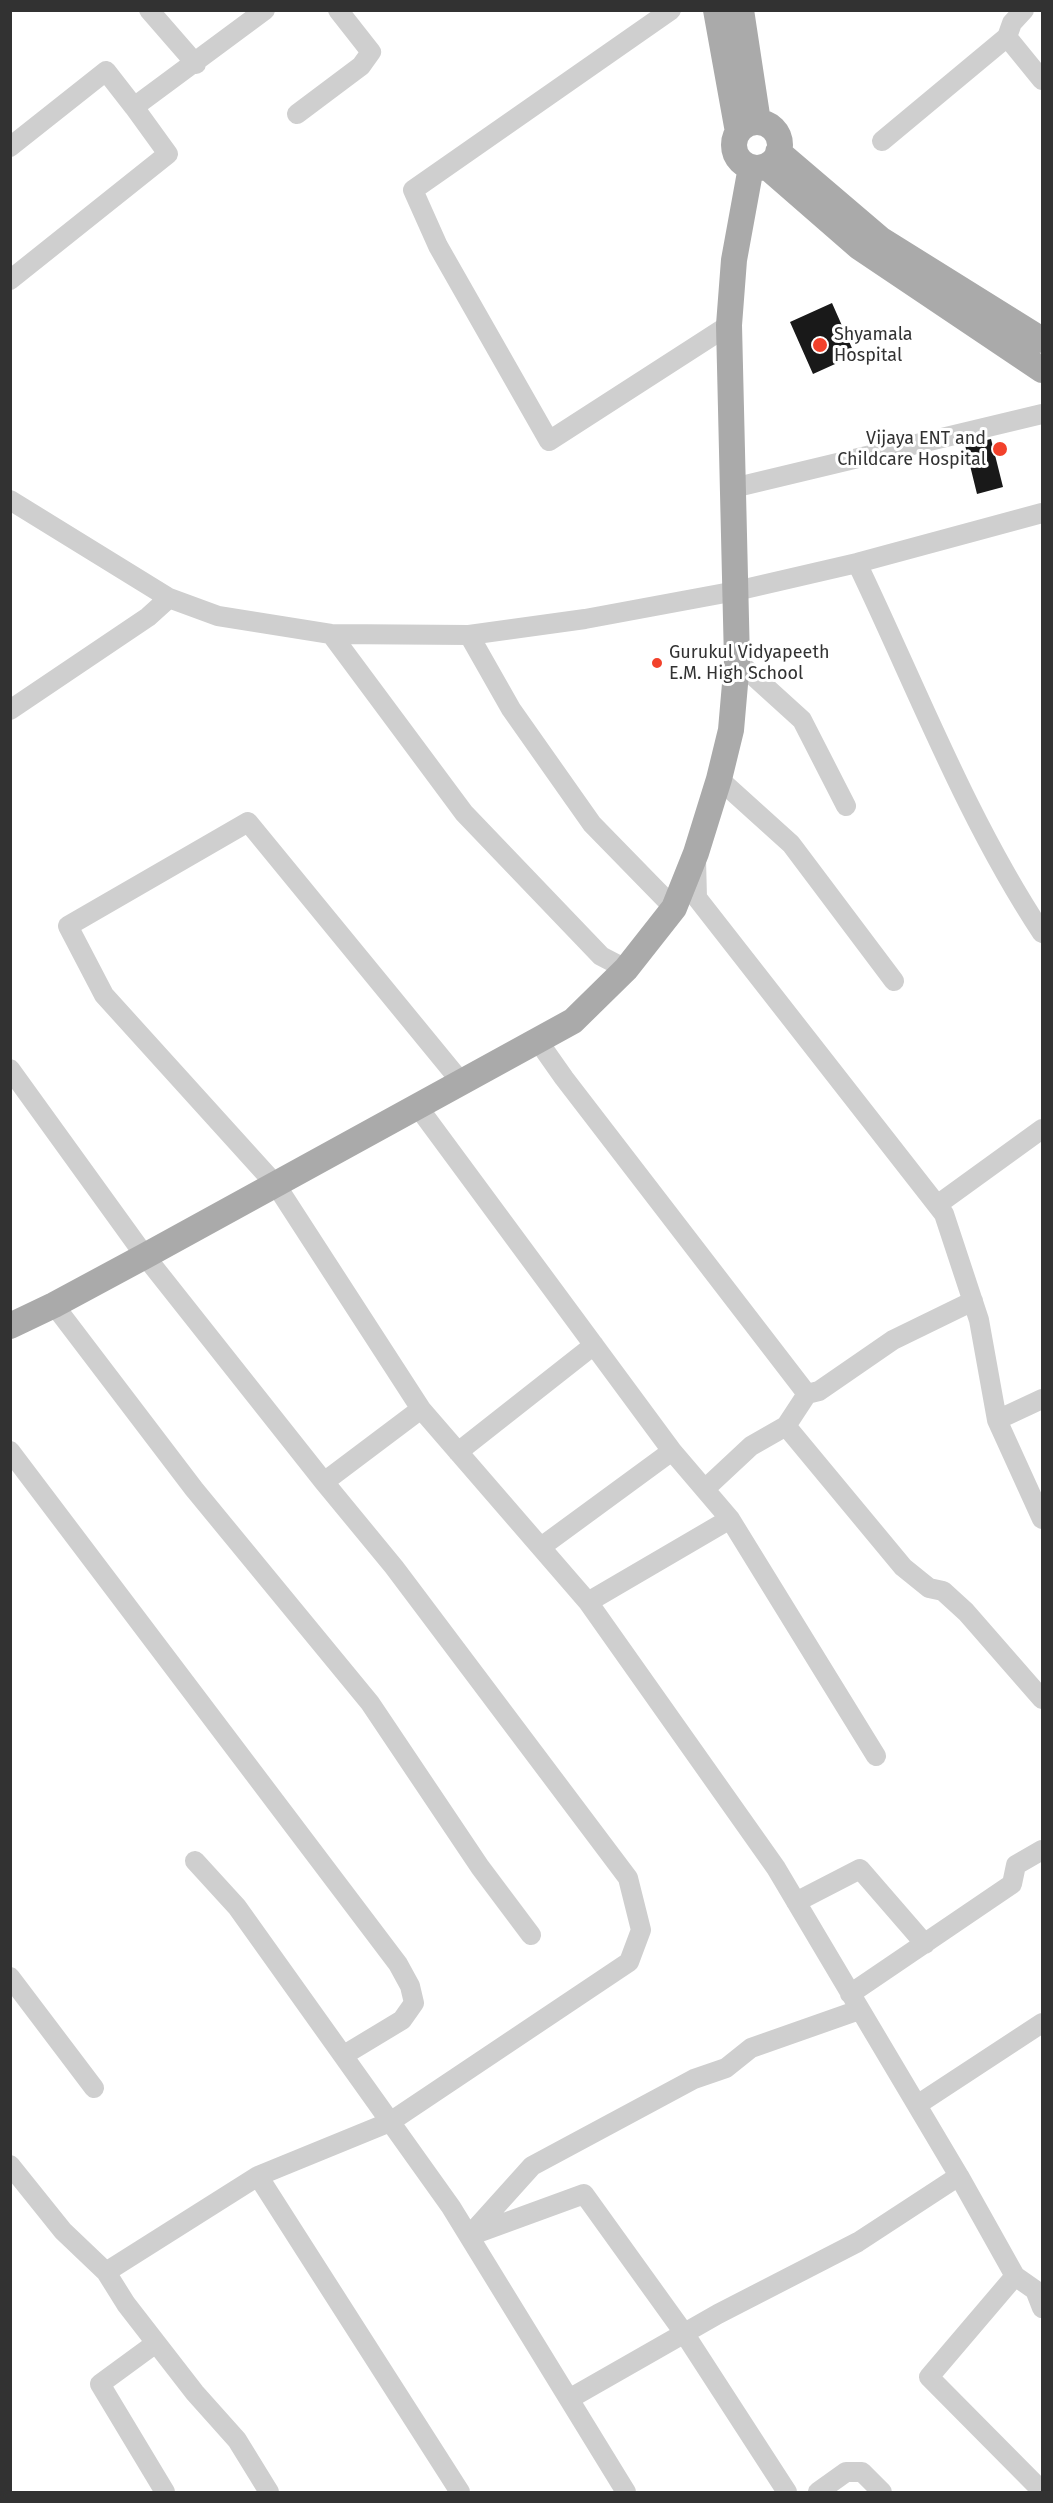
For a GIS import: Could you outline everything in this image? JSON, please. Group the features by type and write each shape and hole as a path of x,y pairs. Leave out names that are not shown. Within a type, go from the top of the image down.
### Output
{"main road":[{"path":"716,10 748,127"},
{"path":"741,10 748,127"},
{"path":"10,1326 146,1256 573,1021 626,969 674,908 696,853 719,779 731,730 737,661 729,325 734,260 765,162 780,141 777,134 765,124 748,127 734,139 735,153 744,165 765,162 880,239 902,265 1042,370"},
{"path":"902,265 1042,340"}],"street":[{"path":"149,10 196,64"},
{"path":"134,107 196,64 266,10"},
{"path":"297,114 361,66 371,52 338,10"},
{"path":"671,10 413,190 438,246 549,441 729,325"},
{"path":"882,141 1006,37 1012,23 1024,10"},
{"path":"1006,37 1042,80"},
{"path":"10,147 106,71 168,154 10,280"},
{"path":"733,488 1042,414"},
{"path":"10,500 169,598 218,615 331,634 469,635 585,619 736,591 857,563 1042,513"},
{"path":"857,563 902,657 932,727 1010,885 1042,933"},
{"path":"10,710 148,617 169,598"},
{"path":"331,634 464,813 601,956 626,969"},
{"path":"469,635 511,709 592,824 674,908"},
{"path":"737,661 802,720 846,806"},
{"path":"719,779 791,844 894,981"},
{"path":"462,1083 248,822 68,926 104,995 276,1185 421,1409 588,1602 776,1868 959,2176 1015,2276 1039,2286 1042,2308"},
{"path":"696,853 697,898 944,1214 979,1320 997,1420 1042,1519"},
{"path":"538,1041 807,1394"},
{"path":"10,1069 146,1256 394,1567 628,1878 641,1930 629,1962 390,2122 258,2176 106,2272"},
{"path":"418,1107 672,1451 706,1488 730,1519 876,1756"},
{"path":"937,1204 1042,1129"},
{"path":"706,1488 751,1446 786,1426 807,1394 819,1391 893,1340 973,1301"},
{"path":"54,1305 194,1489 370,1703 480,1867 531,1935"},
{"path":"458,1452 594,1345"},
{"path":"997,1420 1042,1399"},
{"path":"324,1482 421,1409"},
{"path":"786,1426 903,1567 929,1588 943,1591 966,1612 1042,1699"},
{"path":"10,1451 398,1964 410,1986 414,2003 402,2020 344,2055"},
{"path":"541,1547 672,1451"},
{"path":"588,1602 730,1519"},
{"path":"469,2236 532,2166 694,2079 726,2068 751,2048 855,2002 925,1944 1012,1884 1016,1865 1042,1850"},
{"path":"195,1861 237,1907 344,2055 469,2236 626,2493"},
{"path":"796,1902 860,1869 925,1944"},
{"path":"10,1977 94,2088"},
{"path":"917,2105 1042,2024"},
{"path":"10,2165 63,2231 106,2272 126,2304 195,2393 237,2439 269,2493"},
{"path":"258,2176 460,2493"},
{"path":"569,2399 684,2333 858,2242 959,2176"},
{"path":"469,2236 584,2194 684,2333 787,2493"},
{"path":"1015,2276 929,2378 1042,2491"},
{"path":"156,2343 100,2384 165,2493"},
{"path":"818,2493 846,2472 862,2472 882,2493"}],"building":[{"path":"832,303 855,355 813,374 790,322"},
{"path":"991,439 1003,487 977,494 965,445"}],"place":[{"name":"Shyamala Hospital","path":"820,345"},
{"name":"Vijaya ENT and Childcare Hospital","path":"1000,449"},
{"name":"Gurukul Vidyapeeth E.M. High School","path":"657,663"}]}
